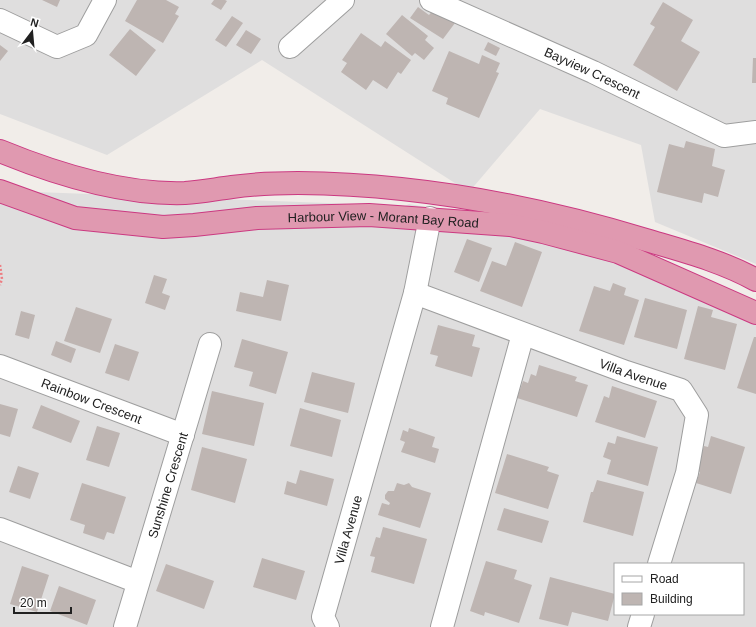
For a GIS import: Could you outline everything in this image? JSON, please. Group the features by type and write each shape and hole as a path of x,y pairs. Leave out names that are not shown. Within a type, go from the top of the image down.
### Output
{"highway":[{"name":"Harbour View - Morant Bay Road","path":"0,151 78,178 132,190 185,193 235,186 288,183 369,185 453,194 520,206 586,223 701,256 756,280"},
{"path":"335,216 336,184"},
{"name":"Harbour View - Morant Bay Road","path":"0,191 75,218 163,227 257,218 369,215 430,218 510,225 543,232 618,252 756,313"}],"street":[{"path":"0,20 57,48 86,35 105,0"},
{"path":"290,46 343,0"},
{"name":"Bayview Crescent","path":"431,0 593,72 724,136 756,132"},
{"name":"Villa Avenue","path":"328,627 323,617 415,293 430,218"},
{"name":"Villa Avenue","path":"415,293 626,372 682,390 697,415 687,473 658,563"},
{"path":"442,627 523,334"},
{"name":"Sunshine Crescent","path":"125,627 210,344"},
{"name":"Rainbow Crescent","path":"0,366 183,435"},
{"path":"0,529 138,582"},
{"path":"639,627 643,615"}],"path":[{"path":"0,265 2,279 0,285"}],"shaded area":[{"path":"0,0 756,0 756,264 655,222 641,145 540,109 469,192 262,60 107,155 0,114"},
{"path":"0,186 36,192 405,206 409,204 549,228 756,309 756,627 0,627"}],"building":[{"path":"42,0 60,0 57,7"},
{"path":"137,0 166,0 179,7 175,14 179,16 163,43 125,21"},
{"path":"214,0 227,1 221,10 211,4"},
{"path":"663,2 693,20 681,41 700,52 677,91 633,65 655,27 650,24"},
{"path":"418,7 429,15 434,9 455,23 443,39 410,18"},
{"path":"402,15 428,36 425,40 434,48 424,60 415,53 412,56 386,34"},
{"path":"232,16 243,23 226,47 215,40"},
{"path":"130,29 156,50 136,76 109,55"},
{"path":"246,30 261,39 251,54 236,45"},
{"path":"361,33 381,47 385,41 411,60 401,74 398,72 387,89 373,80 366,90 341,72 347,63 342,60"},
{"path":"488,42 500,48 496,56 484,50"},
{"path":"0,45 8,51 0,61"},
{"path":"449,51 479,64 482,55 500,63 496,72 499,73 479,118 446,104 448,98 432,91"},
{"path":"753,58 756,58 756,83 752,83"},
{"path":"686,141 715,149 712,166 725,170 718,197 704,193 702,203 657,192 669,144 684,148"},
{"path":"467,239 492,248 479,282 454,272"},
{"path":"515,242 542,252 522,307 480,291 492,261 506,266"},
{"path":"154,275 167,279 162,293 170,296 165,310 145,303"},
{"path":"267,280 289,285 281,321 236,311 240,292 263,297"},
{"path":"613,283 626,288 624,295 639,300 624,345 579,331 594,286 610,291"},
{"path":"645,298 687,310 677,349 634,337"},
{"path":"698,306 713,310 711,317 737,324 725,370 684,359"},
{"path":"76,307 112,319 100,353 64,341"},
{"path":"21,311 35,315 29,339 15,335"},
{"path":"438,325 475,335 472,346 480,348 472,377 435,366 438,356 430,354"},
{"path":"754,337 756,337 756,394 737,388"},
{"path":"242,339 288,352 276,394 249,386 253,372 234,367"},
{"path":"56,341 76,349 71,363 51,355"},
{"path":"115,344 139,352 129,381 105,373"},
{"path":"539,365 577,377 575,381 588,385 577,417 517,398 523,381 528,383 531,374 536,376"},
{"path":"312,372 355,383 348,413 304,402"},
{"path":"612,386 657,401 645,438 595,422 604,396 609,398"},
{"path":"212,391 264,403 254,446 202,434"},
{"path":"0,404 18,409 10,437 0,434"},
{"path":"41,405 80,421 71,443 32,428"},
{"path":"300,408 341,420 332,457 290,446"},
{"path":"97,426 120,433 109,467 86,460"},
{"path":"409,428 435,437 432,447 439,449 435,463 401,452 405,442 400,440 403,430 408,432"},
{"path":"617,436 658,447 648,486 607,474 611,460 603,457 608,442 615,444"},
{"path":"711,436 745,447 731,494 696,483 700,472 696,470 704,446 708,447"},
{"path":"202,447 247,459 235,503 191,490"},
{"path":"507,454 549,467 547,471 559,475 548,509 495,493"},
{"path":"18,466 39,473 30,499 9,492"},
{"path":"300,470 334,479 327,506 284,494 287,481 296,484"},
{"path":"597,480 644,492 633,536 583,522 591,492 593,492"},
{"path":"82,483 126,497 114,534 107,532 104,540 83,533 85,525 70,520"},
{"path":"397,483 404,485 409,483 412,487 431,493 420,528 378,515 382,503 389,505 390,503 385,499 385,495 388,491 394,491"},
{"path":"504,508 549,521 542,543 497,530"},
{"path":"383,527 427,539 414,584 371,572 375,557 370,556 376,537 380,538"},
{"path":"262,558 305,571 296,600 253,587"},
{"path":"486,561 517,570 514,579 532,585 519,623 485,612 484,616 470,611"},
{"path":"166,564 214,581 204,609 156,591"},
{"path":"22,566 49,575 37,612 10,604"},
{"path":"550,577 614,594 608,621 572,612 568,626 539,619"},
{"path":"59,586 96,600 87,625 50,611"}]}
